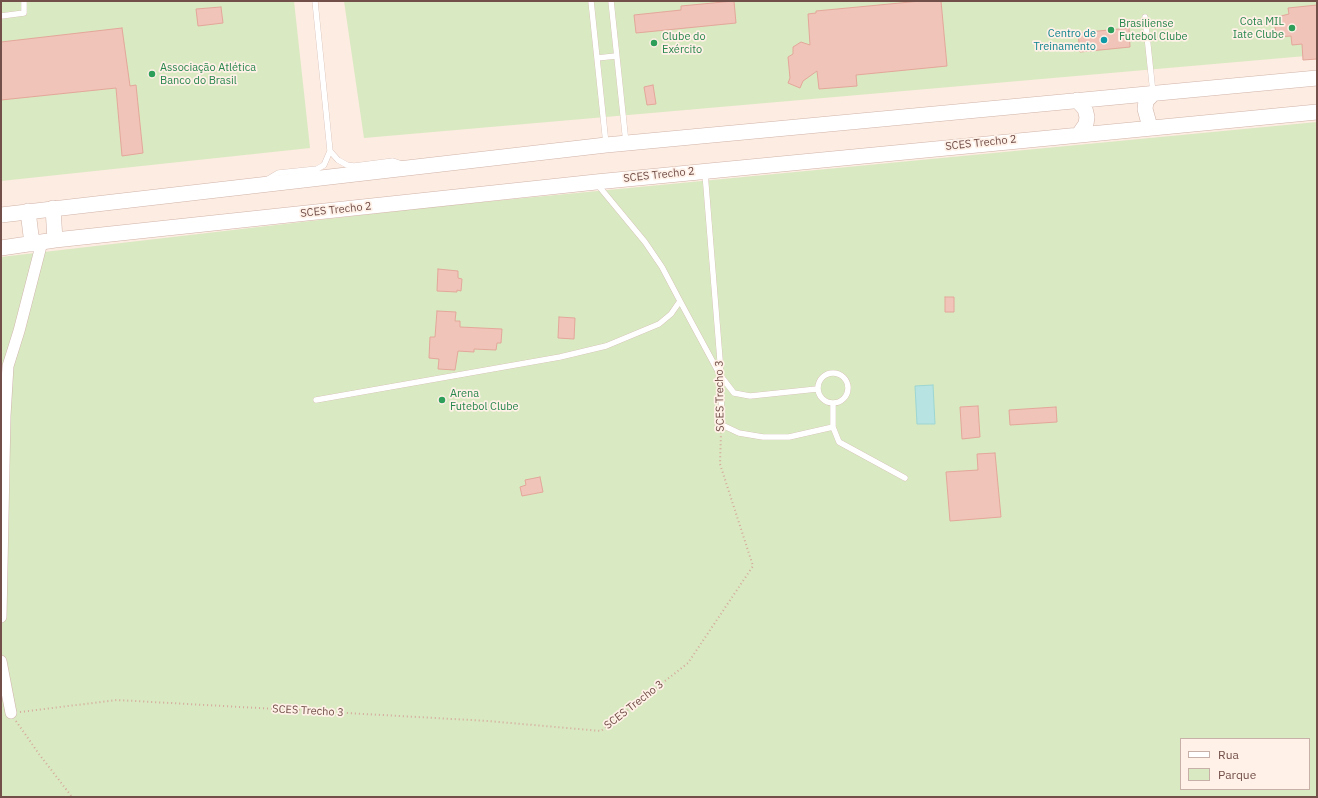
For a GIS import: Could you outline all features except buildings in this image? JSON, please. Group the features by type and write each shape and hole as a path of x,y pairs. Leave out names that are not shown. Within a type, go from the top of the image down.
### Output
{"main road":[{"path":"6,213 606,145 1317,78"},
{"path":"1150,127 1145,109 1146,101 1153,94"},
{"path":"1077,100 1086,109 1087,117 1086,124 1079,134"},
{"name":"SCES Trecho 2","path":"1,248 43,242 596,182 1150,127 1317,112"},
{"path":"43,242 53,208"},
{"path":"28,211 43,242"}],"street":[{"path":"1,617 5,416 8,366 43,242"},
{"path":"1,661 11,713"}],"lane":[{"path":"1,16 24,13 24,1"},
{"path":"259,185 278,173 317,169 324,165 330,151 315,1"},
{"path":"591,1 606,145"},
{"path":"611,1 626,143"},
{"path":"1145,17 1153,94"},
{"path":"597,58 616,56"},
{"path":"330,151 338,160 347,165 354,166 393,161 410,168"},
{"name":"SCES Trecho 3","path":"705,171 720,375 722,425"},
{"path":"596,182 645,242 662,267 720,375 734,393 750,396 817,388"},
{"path":"316,400 530,363 606,346 659,324 671,314 680,300"},
{"path":"827,374 838,374 844,377 848,388 844,399 833,404 822,399 817,388 822,378 827,374"},
{"path":"833,404 833,427 839,442 905,478"},
{"path":"722,425 739,433 763,437 789,437 833,427"}],"path":[{"name":"SCES Trecho 3","path":"11,713 117,700 488,721 601,731 688,663 753,566 720,464 722,425"},
{"path":"11,713 39,754 72,797"}],"green space":[{"name":"Associação Atlética Banco do Brasil","path":"1,1 294,1 310,148 1,181"},
{"name":"Clube do Exército","path":"344,1 1317,1 1317,55 364,138"},
{"path":"1317,122 1317,797 1,797 1,257 431,207"}],"water":[{"path":"933,385 935,424 917,424 915,386"}],"place":[{"name":"Cota MIL Iate Clube","path":"1292,28"},
{"name":"Brasiliense Futebol Clube","path":"1111,30"},
{"name":"Centro de Treinamento","path":"1104,40"},
{"name":"Clube do Exército","path":"654,43"},
{"name":"Associação Atlética Banco do Brasil","path":"152,74"},
{"name":"Arena Futebol Clube","path":"442,400"}]}
